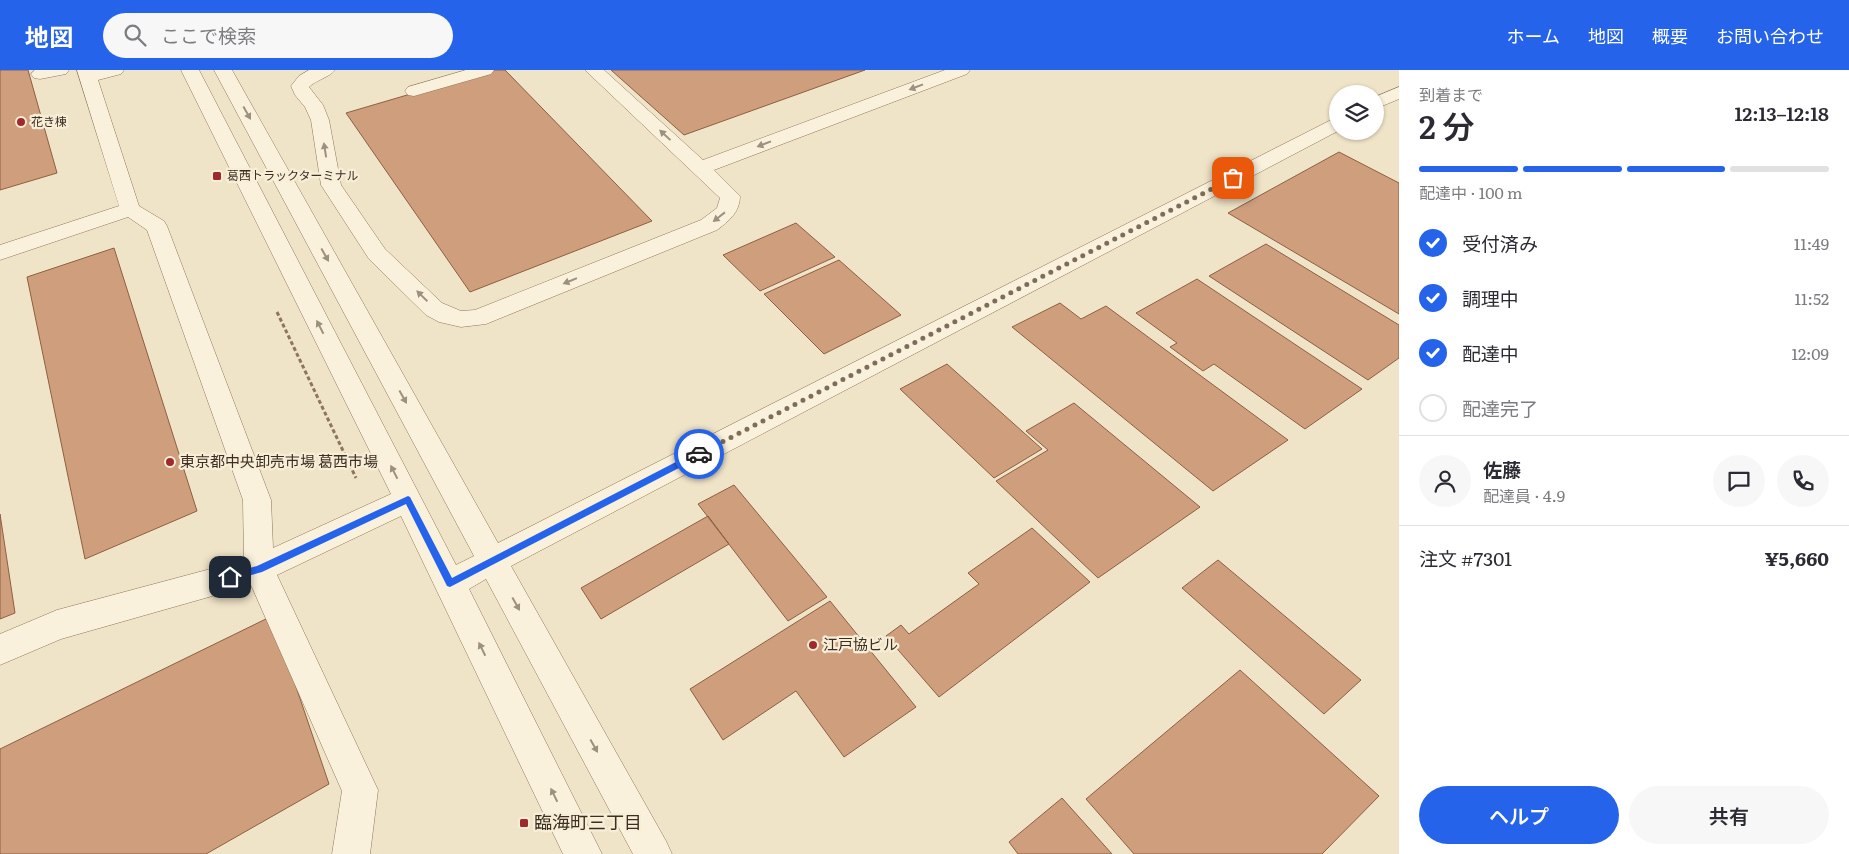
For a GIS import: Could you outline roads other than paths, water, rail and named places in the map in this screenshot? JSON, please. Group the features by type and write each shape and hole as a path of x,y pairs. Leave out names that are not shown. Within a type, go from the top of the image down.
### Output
{"street":[{"path":"40,74 60,70"},
{"path":"115,70 87,74 130,209 156,226 257,500 259,569 360,790 351,854"},
{"path":"190,70 450,583 583,854"},
{"path":"223,70 653,854"},
{"path":"326,70 306,79 300,86 314,105 320,120 331,184 377,254 434,309 447,316 461,318 478,318 709,225 724,214 730,204 730,196 594,70"},
{"path":"414,91 485,70"},
{"path":"701,168 961,70"},
{"path":"1384,100 1399,92"},
{"path":"450,583 1329,129"},
{"path":"0,253 130,209"},
{"path":"0,650 57,624 259,569 408,500"}],"place":[{"name":"花き棟","path":"21,122"},
{"name":"葛西トラックターミナル","path":"217,176"},
{"name":"東京都中央卸売市場 葛西市場","path":"170,462"},
{"name":"江戸協ビル","path":"813,645"},
{"name":"臨海町三丁目","path":"524,823"}]}
